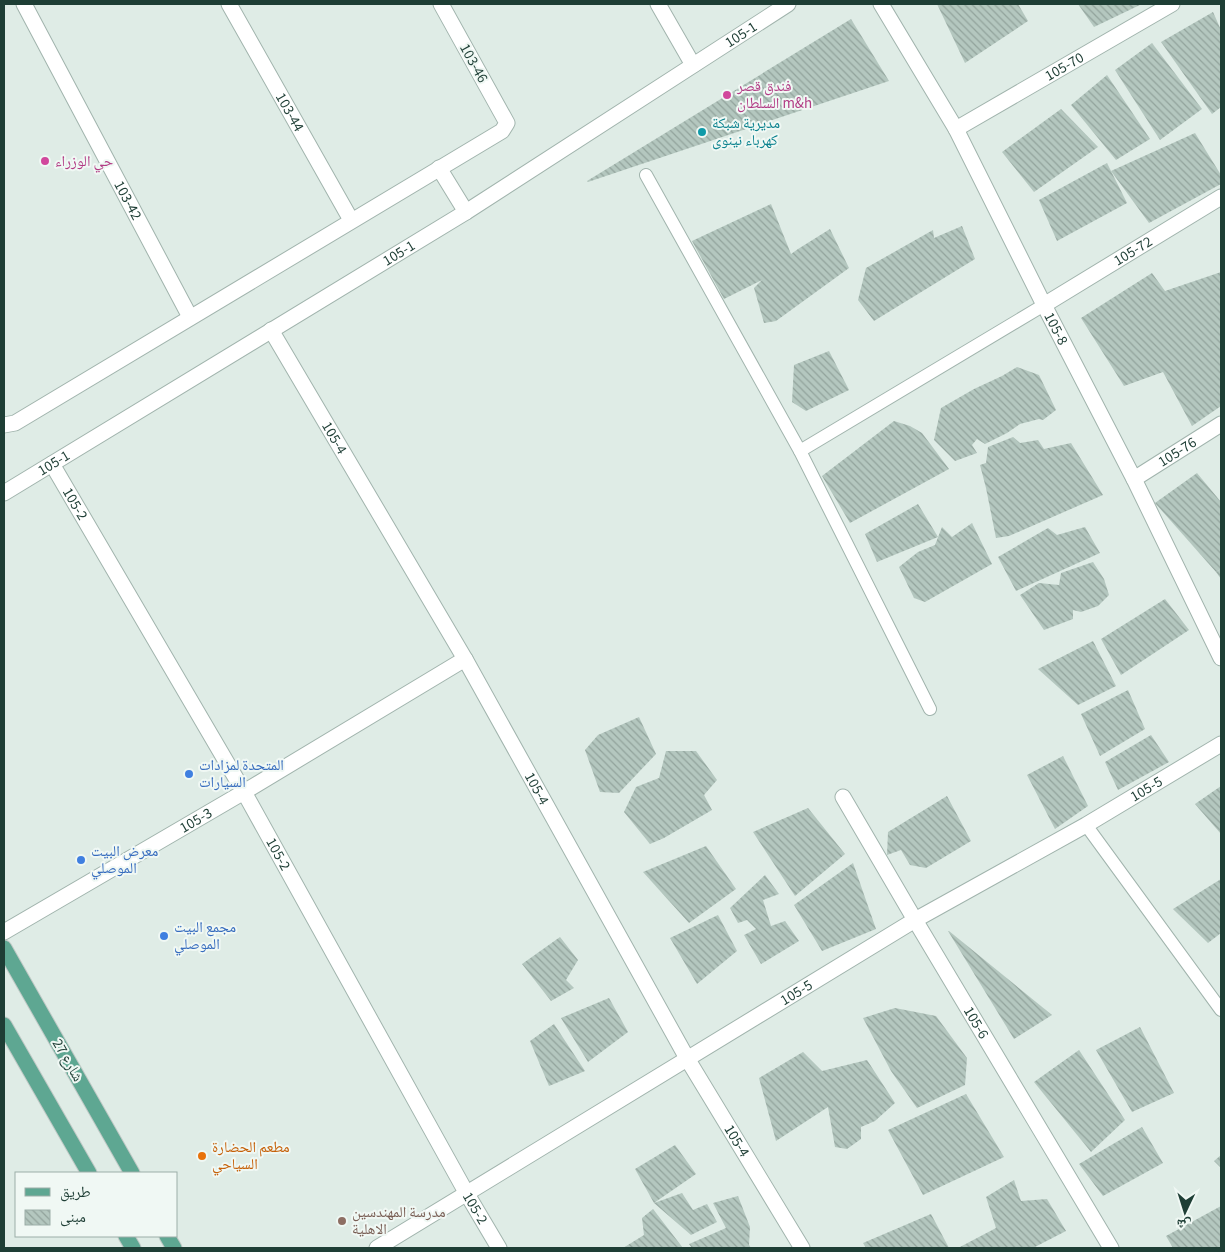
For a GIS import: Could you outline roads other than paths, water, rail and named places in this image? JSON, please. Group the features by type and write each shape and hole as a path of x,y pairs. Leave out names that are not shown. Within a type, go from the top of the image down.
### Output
{"main road":[{"name":"شارع 27","path":"4,948 131,1172"},
{"path":"4,1025 88,1172"},
{"path":"127,1237 133,1248"},
{"path":"168,1237 174,1248"}],"street":[{"name":"103-42","path":"24,4 190,317"},
{"name":"103-44","path":"229,4 351,220"},
{"name":"103-46","path":"439,168 502,131 507,123 441,4"},
{"path":"658,4 693,65"},
{"name":"105-1","path":"4,493 466,212 788,4"},
{"name":"105-8","path":"881,4 956,130 1134,479 1221,658"},
{"name":"105-70","path":"956,130 1172,4"},
{"path":"4,425 15,423 439,168 466,212"},
{"name":"105-72","path":"1044,305 1221,197"},
{"name":"105-4","path":"271,330 465,659 688,1060 802,1248"},
{"name":"105-76","path":"1134,479 1221,424"},
{"name":"105-2","path":"52,464 244,792 467,1194 499,1248"},
{"name":"105-3","path":"4,932 244,792 465,659"},
{"name":"105-5","path":"376,1248 688,1060 915,920 1086,825 1221,744"},
{"name":"105-6","path":"843,797 1111,1248"}],"lane":[{"path":"646,175 800,451 930,709"},
{"path":"800,451 1044,305"},
{"path":"1086,825 1221,1010"}],"place":[{"name":"فندق قصر السلطان m&h","path":"727,95"},
{"name":"مديرية شبكة كهرباء نينوى","path":"702,132"},
{"name":"حي الوزراء","path":"45,161"},
{"name":"المتحدة لمزادات السيارات","path":"189,774"},
{"name":"معرض البيت الموصلي","path":"81,860"},
{"name":"مجمع البيت الموصلي","path":"164,936"},
{"name":"مطعم الحضارة السياحي","path":"202,1156"},
{"name":"مدرسة المهندسين الاهلية","path":"342,1221"}]}
